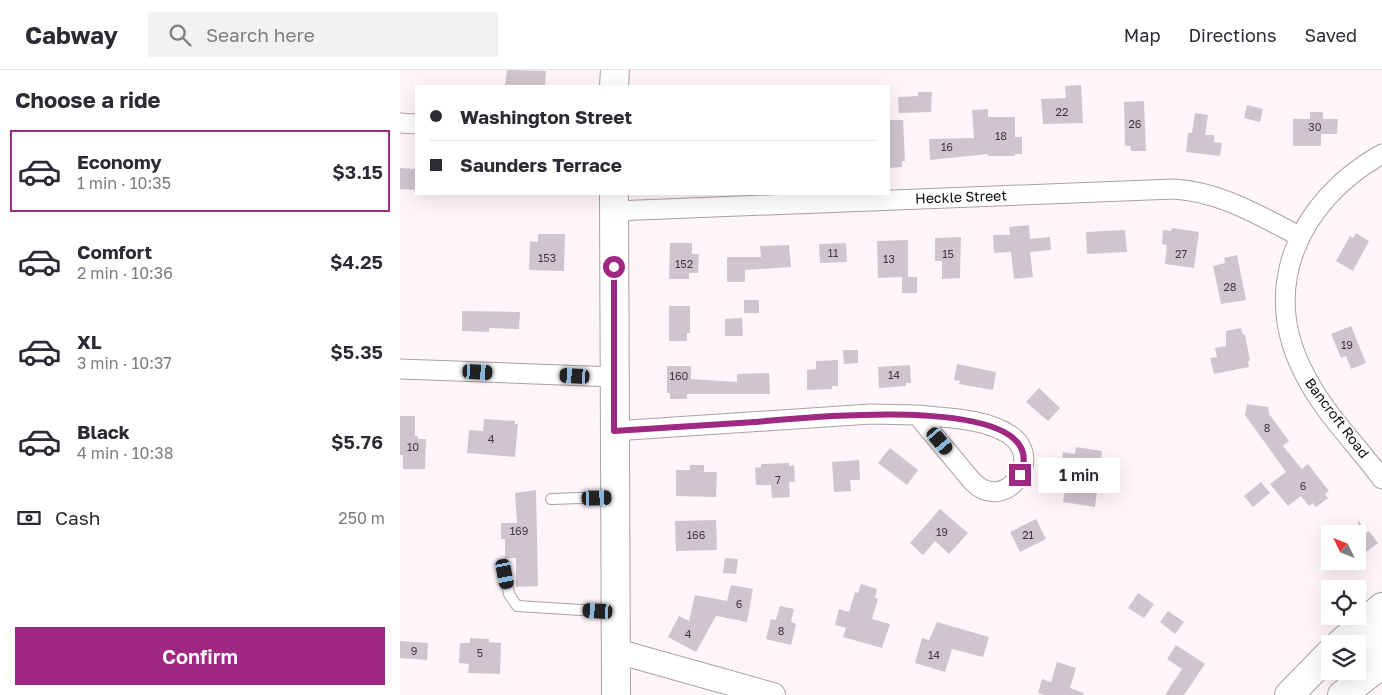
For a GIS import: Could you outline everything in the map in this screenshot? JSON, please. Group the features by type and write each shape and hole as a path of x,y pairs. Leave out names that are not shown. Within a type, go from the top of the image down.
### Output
{"main road":[{"path":"614,85 615,70"},
{"path":"614,203 616,695"},
{"path":"1350,635 1382,607"},
{"path":"1366,647 1382,635"},
{"path":"1289,695 1321,662"},
{"path":"1342,695 1382,664"},
{"path":"1304,695 1323,680"}],"street":[{"path":"400,123 415,124"},
{"name":"Bancroft Road","path":"1382,154 1362,166 1334,189 1311,216 1299,236 1292,256 1288,282 1286,322 1290,340 1300,366 1313,390 1382,479"},
{"name":"Heckle Street","path":"614,203 1174,189 1200,192 1233,202 1299,236"},
{"path":"400,368 615,378"},
{"path":"614,431 871,414 918,415 973,422 998,429 1011,436 1024,454 1023,468 1016,481 1001,491 988,492 982,490 972,481 918,415"},
{"path":"616,651 773,695"}],"lane":[{"path":"551,499 614,497"},
{"path":"505,574 509,594 517,606 615,612"}],"building":[{"path":"507,70 546,71 545,85 505,85"},
{"path":"1081,85 1083,123 1043,124 1041,99 1066,98 1065,86"},
{"path":"918,92 932,92 931,112 899,113 898,97 918,96"},
{"path":"1144,101 1146,151 1131,151 1130,146 1125,146 1124,102"},
{"path":"1247,105 1263,109 1260,122 1244,118"},
{"path":"988,109 988,117 1015,117 1015,137 1022,137 1022,154 1015,154 1015,156 988,156 988,154 930,160 929,139 974,138 972,110"},
{"path":"1310,112 1323,112 1323,119 1338,119 1337,134 1321,134 1321,146 1293,146 1293,119 1310,119"},
{"path":"1195,113 1208,115 1205,135 1214,135 1214,142 1222,143 1220,156 1186,152 1188,133 1192,133"},
{"path":"890,120 903,120 905,161 902,161 902,167 890,168"},
{"path":"400,168 415,169 415,190 400,189"},
{"path":"1029,225 1030,239 1050,237 1051,250 1030,252 1033,277 1014,279 1011,252 994,253 993,235 1010,235 1009,227"},
{"path":"1172,228 1199,232 1194,268 1165,264 1167,245 1162,244 1163,230 1171,231"},
{"path":"1125,230 1127,252 1087,254 1086,232"},
{"path":"1356,233 1369,241 1353,271 1336,261 1350,236 1353,238"},
{"path":"538,234 565,234 564,271 529,270 530,241 538,242"},
{"path":"961,237 960,278 942,279 942,261 935,261 935,238"},
{"path":"908,240 908,277 917,277 917,293 902,293 902,277 878,278 877,241"},
{"path":"670,243 692,243 692,254 699,254 698,273 689,273 689,279 669,279"},
{"path":"846,243 847,262 820,263 819,244"},
{"path":"789,245 791,267 745,270 745,282 727,282 727,257 761,257 760,246"},
{"path":"1237,255 1246,300 1221,304 1213,266 1225,263 1224,258"},
{"path":"744,300 759,300 759,313 744,313"},
{"path":"669,306 690,306 690,333 687,333 687,341 669,341"},
{"path":"462,311 520,312 519,329 489,328 489,332 462,331"},
{"path":"742,318 743,336 725,336 725,319"},
{"path":"1351,326 1366,363 1351,369 1346,356 1341,358 1331,334"},
{"path":"1241,328 1243,335 1245,334 1250,361 1248,361 1249,367 1214,374 1210,358 1217,357 1215,348 1226,346 1226,331"},
{"path":"843,350 858,350 858,363 844,364"},
{"path":"838,360 838,386 832,386 832,389 807,390 807,370 816,369 816,361"},
{"path":"957,364 996,372 993,390 959,384 960,381 954,380"},
{"path":"910,365 911,383 906,383 906,386 879,388 878,367"},
{"path":"667,366 691,366 691,379 737,382 737,374 769,373 770,394 687,394 687,399 670,399 670,393 667,393"},
{"path":"1039,388 1060,408 1048,421 1026,402"},
{"path":"1247,404 1268,407 1269,414 1289,441 1283,446 1302,469 1308,464 1329,491 1325,494 1328,498 1316,507 1313,503 1309,506 1301,496 1288,506 1270,484 1286,472 1245,415"},
{"path":"400,416 415,416 415,436 418,436 418,439 426,439 425,469 403,469 403,455 400,455"},
{"path":"484,419 515,421 515,424 518,424 515,457 467,453 469,430 483,431"},
{"path":"1076,447 1102,451 1095,507 1063,502 1066,485 1059,484 1063,452 1075,454"},
{"path":"890,448 918,470 907,485 878,463"},
{"path":"859,460 860,480 850,480 851,491 834,492 832,462"},
{"path":"789,463 789,466 794,465 795,482 789,482 790,497 772,498 771,485 756,485 755,468 761,467 761,464"},
{"path":"690,465 704,465 704,472 717,472 716,497 676,496 676,470 690,470"},
{"path":"1261,482 1270,493 1253,507 1244,496"},
{"path":"536,490 538,586 516,587 516,558 505,558 505,539 501,539 501,523 517,523 515,493"},
{"path":"940,509 968,533 949,554 935,541 923,555 910,543"},
{"path":"1036,519 1046,539 1020,552 1010,532"},
{"path":"716,520 717,550 676,551 675,521"},
{"path":"1369,531 1378,543 1366,552 1366,532 1367,533"},
{"path":"725,558 738,559 736,574 723,573"},
{"path":"861,584 877,589 875,598 878,599 872,619 890,624 882,648 843,637 846,628 835,625 839,609 849,612 855,592 858,593"},
{"path":"731,585 753,589 747,622 716,616 696,652 668,637 679,616 689,621 695,595 727,601"},
{"path":"1138,593 1154,604 1144,618 1128,608"},
{"path":"780,606 794,609 791,622 796,624 791,645 766,639 771,619 776,620"},
{"path":"1168,611 1184,622 1175,634 1160,622"},
{"path":"937,622 989,637 983,657 952,649 945,672 915,663 922,638 929,640"},
{"path":"470,638 489,639 489,642 501,643 500,674 468,673 469,664 459,663 460,643 470,643"},
{"path":"400,641 428,643 427,660 400,658"},
{"path":"1176,645 1205,664 1184,695 1165,695 1182,669 1167,659"},
{"path":"1057,662 1076,668 1070,688 1084,693 1083,695 1045,695 1038,693 1042,679 1051,682"}],"route":[{"path":"614,267 614,431 871,414 939,416 985,425 1011,436 1017,441 1024,454 1023,468 1020,475"}]}
